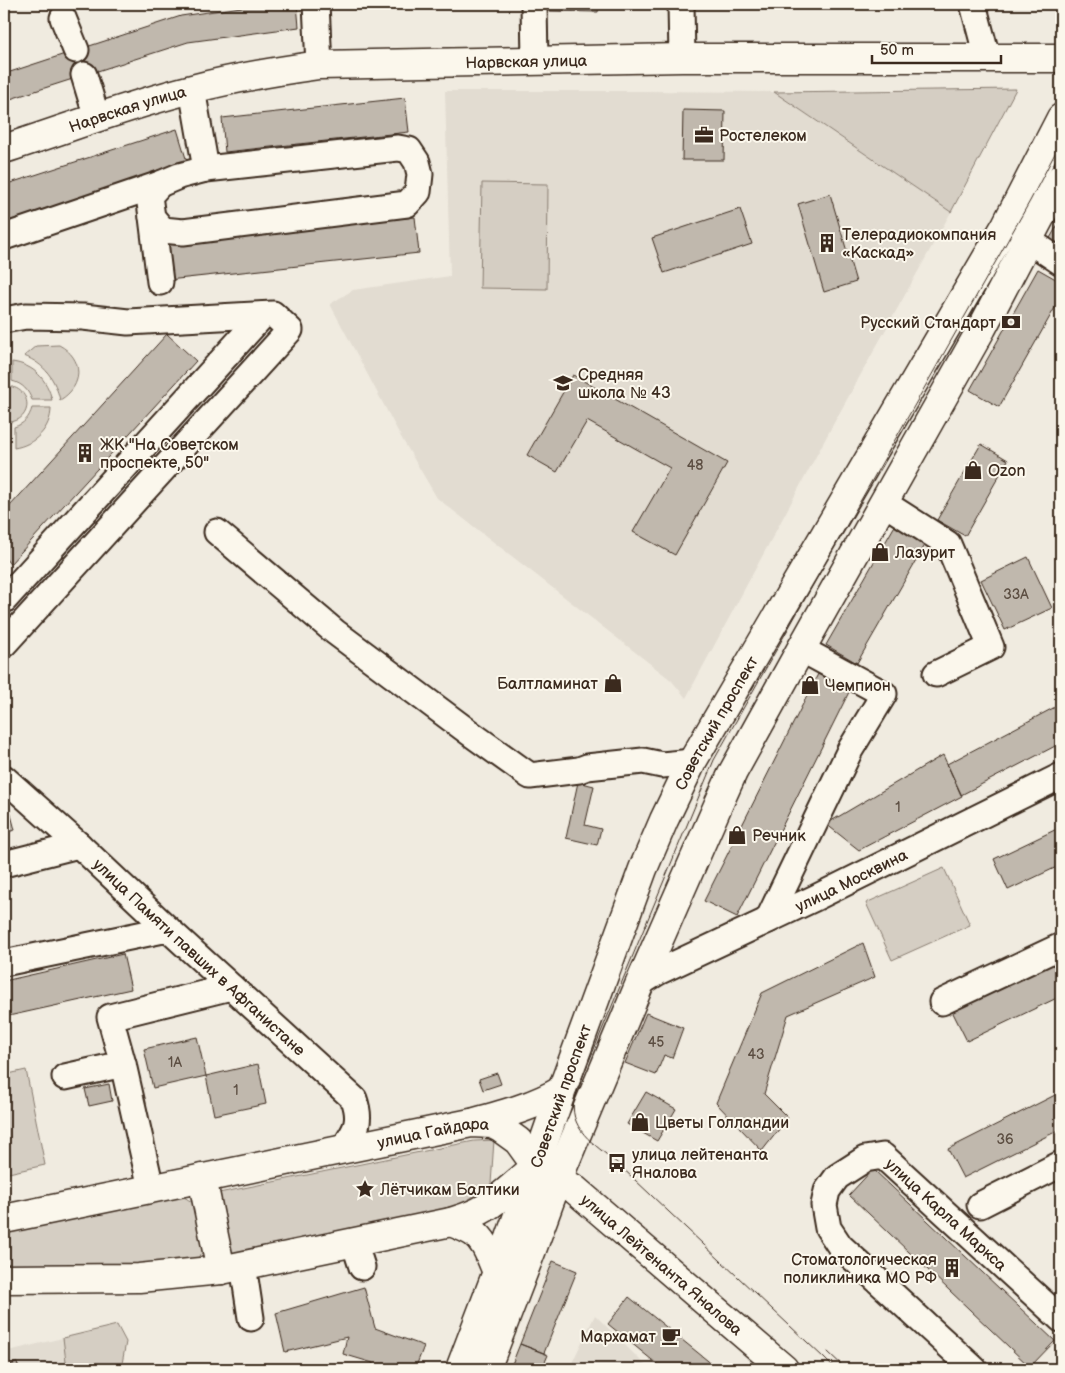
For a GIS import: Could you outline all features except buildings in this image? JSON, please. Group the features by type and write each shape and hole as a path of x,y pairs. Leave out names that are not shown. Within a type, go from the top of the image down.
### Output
{"main road":[{"name":"Нарвская улица","path":"4,149 158,98 259,73 319,65 682,58 1061,58"},
{"name":"Советский проспект","path":"486,1369 533,1247 562,1090 643,870 664,820 692,762 1006,225 1061,118"},
{"name":"Советский проспект","path":"460,1369 497,1272 640,983 733,772 982,328 1061,178"},
{"path":"471,1123 531,1105 547,1099 562,1090"},
{"name":"улица Гайдара","path":"4,1219 471,1123 492,1124 500,1128 518,1142 547,1173"},
{"path":"4,1278 140,1278 358,1255 467,1217 547,1173"},
{"name":"улица Лейтенанта Яналова","path":"547,1173 573,1188 784,1369"},
{"path":"202,1178 232,1268"},
{"path":"451,1222 473,1232 480,1238 497,1272"}],"street":[{"path":"316,4 319,65"},
{"path":"534,4 535,60"},
{"path":"681,4 682,58"},
{"path":"973,4 988,57"},
{"path":"64,18 76,50"},
{"path":"84,75 97,118"},
{"path":"192,89 206,170"},
{"path":"4,237 179,176 206,170 398,148 409,150 417,162 420,174 418,192 407,204 183,232 162,230 152,218"},
{"path":"160,184 149,196 160,282"},
{"path":"1028,240 1061,262"},
{"path":"4,320 26,316 83,317 128,322 272,314 290,330 4,644"},
{"path":"26,619 4,599 263,315"},
{"path":"884,503 948,544 991,647 936,674"},
{"path":"217,532 336,632 530,776 643,761 662,765 692,762"},
{"path":"768,920 850,750 884,694 802,649"},
{"name":"улица Москвина","path":"640,983 658,972 1061,776"},
{"name":"улица Памяти павших в Афганистане","path":"4,778 354,1099 358,1112 358,1122 353,1135 343,1148"},
{"path":"4,864 79,845"},
{"path":"4,963 168,929"},
{"path":"942,1002 1061,946"},
{"path":"152,1188 110,1017 231,987"},
{"path":"65,1076 123,1064"},
{"name":"улица Карла Маркса","path":"974,1369 840,1246 828,1228 824,1204 827,1191 837,1177 865,1159 883,1156 1061,1319"},
{"path":"980,1205 1061,1164"},
{"path":"232,1268 251,1318"}],"shaded area":[{"path":"1016,89 951,212 774,92"},
{"name":"Средняя школа № 43","path":"445,91 774,92 951,212 835,421 686,698 671,680 437,498 401,437 330,304 353,290 450,276"},
{"path":"482,183 548,184 547,289 480,288"},
{"path":"59,345 73,357 77,364 78,372 77,380 73,387 60,400 55,385 48,373 38,363 24,356 36,346"},
{"path":"12,362 27,366 38,374 47,386 52,400 32,400 25,388 12,381"},
{"path":"4,387 16,388 22,393 26,399 27,406 21,418 4,422"},
{"path":"32,408 51,408 48,423 34,440 14,448 14,427 26,420"},
{"path":"944,868 970,925 892,960 866,903"},
{"path":"26,1070 45,1165 4,1174 4,1075"},
{"path":"494,1140 491,1184 446,1215 228,1256 214,1194 474,1141"},
{"path":"181,1195 195,1204 205,1245 203,1252 194,1262 4,1269 4,1231"},
{"path":"595,1315 649,1369 569,1369"},
{"path":"117,1325 121,1369 4,1369 4,1352"},
{"path":"117,1325 126,1342 121,1369 67,1369 63,1338"}],"tram line":[{"path":"835,1369 617,1163 584,1135 575,1117 573,1107 575,1095 714,760 1030,201 1061,142"},
{"path":"828,1352 846,1369"}],"place":[{"name":"Ростелеком","path":"704,135"},
{"name":"Телерадиокомпания «Каскад»","path":"827,243"},
{"name":"Русский Стандарт","path":"1011,322"},
{"name":"Средняя школа № 43","path":"563,383"},
{"name":"ЖК \"На Советском проспекте, 50\"","path":"85,453"},
{"name":"Ozon","path":"973,470"},
{"name":"Лазурит","path":"880,552"},
{"name":"Балтламинат","path":"613,683"},
{"name":"Чемпион","path":"810,685"},
{"name":"Речник","path":"737,835"},
{"name":"Цветы Голландии","path":"640,1122"},
{"name":"улица лейтенанта Яналова","path":"617,1163"},
{"name":"Лётчикам Балтики","path":"365,1189"},
{"name":"Стоматологическая поликлиника МО РФ","path":"952,1268"},
{"name":"Мархамат","path":"671,1336"}]}
